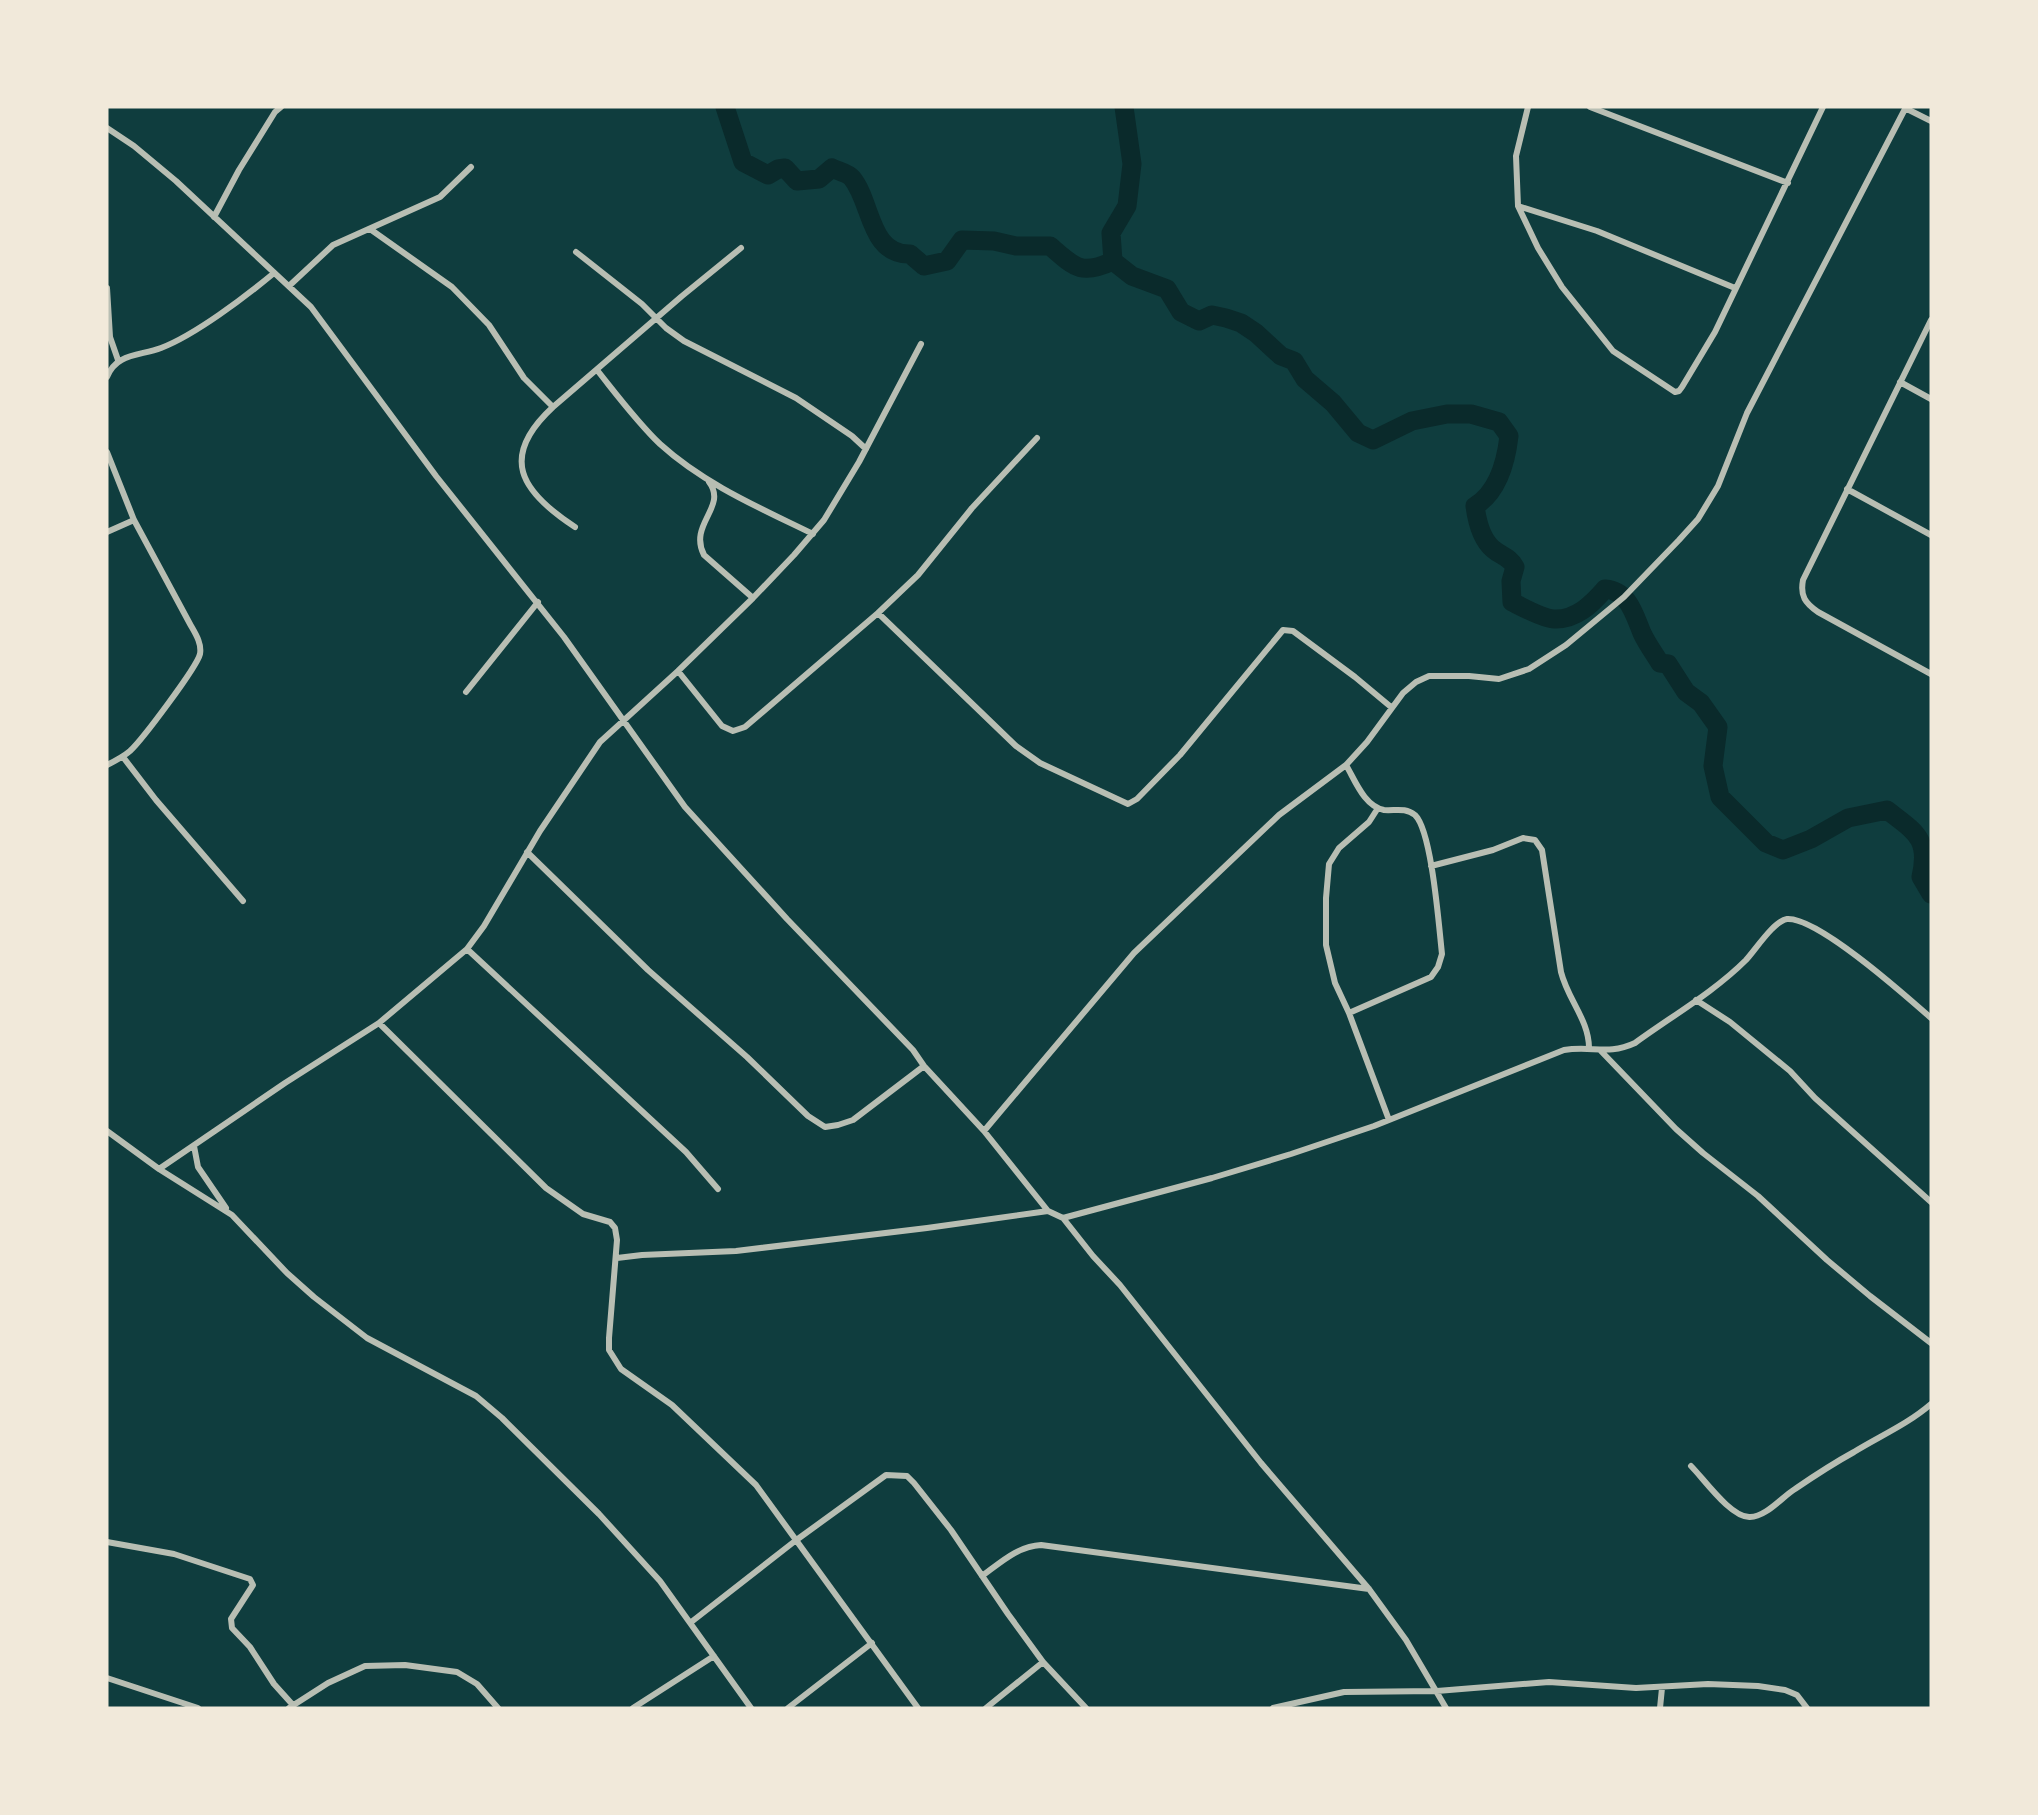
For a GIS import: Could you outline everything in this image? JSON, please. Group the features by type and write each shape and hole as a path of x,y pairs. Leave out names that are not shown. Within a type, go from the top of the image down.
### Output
{"street":[{"path":"214,217 239,170 275,112 281,107"},
{"path":"1528,107 1516,156 1518,206 1538,248 1562,287 1613,351 1670,390 1679,391 1716,332 1823,107"},
{"path":"1590,107 1788,183"},
{"path":"984,1131 1133,953 1279,815 1346,765 1367,742 1403,693 1429,676 1499,679 1529,669 1566,645 1624,597 1698,519 1717,486 1747,413 1905,107 1931,121"},
{"path":"107,128 149,158 311,307 436,476 538,602 704,829 914,1050 924,1066 984,1131 1048,1211 1063,1218 1093,1256 1120,1284 1261,1463 1369,1589 1406,1640 1446,1708"},
{"path":"289,286 333,245 440,197 471,167"},
{"path":"1518,206 1597,231 1735,288"},
{"path":"370,229 452,287 489,325 524,378 553,407"},
{"path":"575,527 540,498 528,483 521,470 520,459 524,441 553,407 741,248"},
{"path":"576,251 684,341 796,398 852,436 866,449"},
{"path":"107,377 118,360 163,347 274,273"},
{"path":"107,288 110,351 118,360"},
{"path":"1931,320 1803,580 1801,591 1804,599 1818,612 1931,674"},
{"path":"159,1169 379,1023 467,949 600,742 753,598 813,534 834,505 866,449 921,344"},
{"path":"597,370 660,443 705,477 738,497 813,534"},
{"path":"1900,382 1931,399"},
{"path":"678,671 722,726 727,730 739,730 878,613 918,575 963,519 1037,438"},
{"path":"107,452 134,520 191,624 200,650 195,666 138,743 123,757 107,765"},
{"path":"705,477 715,489 716,498 699,535 699,545 714,564 753,598"},
{"path":"1847,489 1931,535"},
{"path":"107,532 134,520"},
{"path":"466,692 538,602"},
{"path":"878,613 1016,746 1040,764 1128,804 1137,799 1180,755 1283,630 1293,631 1355,677 1391,708"},
{"path":"123,757 156,800 243,901"},
{"path":"1346,765 1364,797 1378,808 1401,809 1413,814 1421,826 1431,866 1442,954 1431,977 1349,1013"},
{"path":"1378,808 1369,822 1333,855 1328,873 1325,917 1329,963 1335,984 1349,1013 1389,1120"},
{"path":"1431,866 1493,850 1523,838 1535,840 1540,844 1564,987 1586,1024 1589,1048"},
{"path":"527,852 648,970 747,1057 808,1116 825,1127 853,1120 924,1066"},
{"path":"1063,1218 1291,1154 1389,1120 1564,1050 1589,1048 1611,1051 1635,1043 1743,963 1777,923 1785,919 1795,920 1847,947 1931,1018"},
{"path":"467,949 676,1143 718,1189"},
{"path":"1696,1000 1730,1022 1790,1071 1815,1098 1931,1202"},
{"path":"379,1023 547,1188 583,1214 610,1222 615,1228 617,1258 609,1338 609,1350 614,1360 629,1377 672,1405 697,1426 756,1485 918,1708"},
{"path":"1600,1050 1676,1129 1703,1153 1758,1196 1870,1296 1931,1343"},
{"path":"107,1131 159,1169 232,1214"},
{"path":"194,1146 198,1167 232,1214 287,1273 367,1338 476,1396 590,1505 660,1581 751,1708"},
{"path":"617,1258 736,1251 1048,1211"},
{"path":"1691,1466 1731,1510 1742,1516 1759,1515 1854,1451 1895,1429 1931,1404"},
{"path":"690,1623 795,1541 886,1475 907,1476 1043,1662 1086,1708"},
{"path":"107,1542 174,1554 250,1579 253,1585 231,1619 232,1628 250,1647 291,1706 328,1683 365,1666 405,1665 457,1672 477,1684 498,1708"},
{"path":"982,1576 1020,1550 1030,1545 1041,1545 1369,1589"},
{"path":"788,1708 872,1643"},
{"path":"633,1708 714,1656"},
{"path":"986,1708 1043,1662"},
{"path":"107,1678 198,1708"},
{"path":"1273,1708 1344,1692 1437,1691 1549,1682 1662,1688 1708,1684 1758,1686 1785,1690 1797,1695 1807,1708"},
{"path":"1660,1708 1662,1688"}],"waterway":[{"path":"725,107 743,162 768,175 785,168 797,181 819,179 832,168 848,175 859,188 873,225 886,246 897,252 910,254 924,266 947,261 962,240 994,241 1016,246 1050,246 1072,264 1085,268 1102,266 1113,261"},
{"path":"1124,107 1132,164 1127,206 1111,233 1113,261 1132,276 1167,289 1181,312 1199,321 1212,315 1226,318 1241,323 1256,333 1281,356 1294,361 1305,379 1333,403 1358,433 1373,440 1412,421 1447,414 1471,414 1499,422 1509,436 1506,456 1495,485 1475,506 1478,524 1485,540 1515,567 1511,581 1512,602 1545,617 1562,619 1583,610 1605,589 1620,594 1630,605 1644,637 1660,663 1668,664 1686,692 1701,703 1718,727 1713,766 1720,797 1766,843 1783,850 1811,839 1848,818 1887,810 1905,824 1922,844 1921,877 1931,894"}]}
